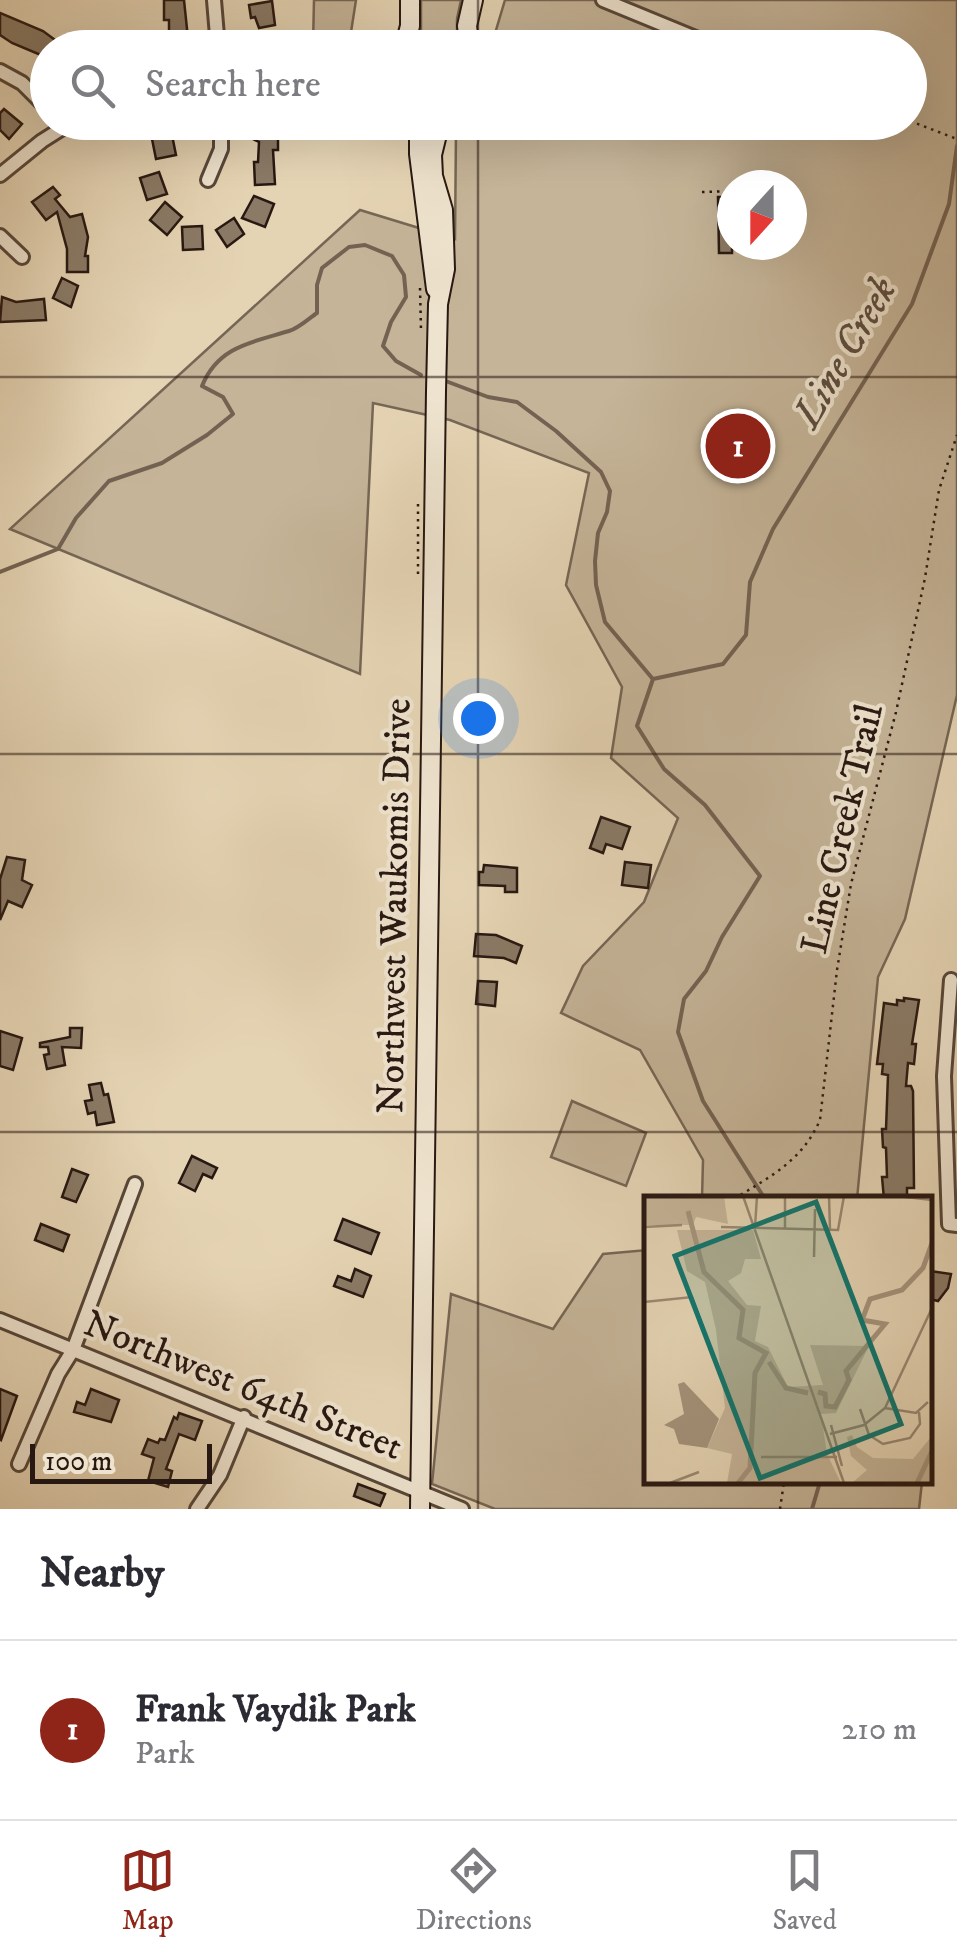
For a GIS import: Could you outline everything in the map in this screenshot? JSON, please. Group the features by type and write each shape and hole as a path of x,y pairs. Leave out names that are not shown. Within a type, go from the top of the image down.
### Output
{"main road":[{"path":"408,30 410,0"},
{"path":"468,30 473,2"},
{"name":"Northwest Waukomis Drive","path":"419,140 438,304"},
{"name":"Northwest Waukomis Drive","path":"420,1500 436,391 438,304 444,268 432,155 436,140"}],"street":[{"path":"214,0 216,30"},
{"path":"602,0 676,30"},
{"path":"0,71 30,92"},
{"path":"0,175 44,140"},
{"path":"208,180 221,149 221,140"},
{"path":"0,236 22,257"},
{"path":"951,980 944,1076 953,1225"},
{"path":"19,1464 58,1374 73,1350 134,1184"},
{"name":"Northwest 64th Street","path":"0,1320 244,1418 420,1500 462,1509"},
{"path":"197,1509 220,1474 244,1418"},
{"path":"408,1509 420,1500"}],"path":[{"path":"927,128 957,139"},
{"path":"702,192 717,192"},
{"name":"Line Creek Trail","path":"739,1196 804,1148 820,1120 836,970 851,884 926,578 939,490 957,435"},
{"path":"780,1509 784,1484"}],"shaded area":[{"path":"314,0 356,0 351,30 313,30"},
{"path":"421,0 461,0 457,30 421,29"},
{"path":"505,0 957,0 957,695 905,919 878,977 857,1196 702,1196 703,1160 640,1050 561,1013 583,966 644,902 678,818 611,758 622,687 566,585 589,473 450,420 373,403 360,674 10,529 360,210 455,239 456,140 927,140 927,30 496,30"},
{"path":"572,1101 646,1133 626,1186 551,1157"},
{"path":"644,1250 644,1484 922,1484 919,1509 495,1509 432,1484 451,1294 553,1329 603,1254"}],"building":[{"path":"164,0 184,0 187,30 169,30 169,20 164,20"},
{"path":"272,1 275,25 259,28 255,17 251,18 249,5"},
{"path":"0,13 41,30 30,30 30,50 0,35"},
{"path":"4,109 22,124 9,139 0,130 0,113"},
{"path":"152,140 173,140 176,155 156,159"},
{"path":"255,140 278,140 278,150 273,150 275,184 255,185 254,162 258,162 259,142"},
{"path":"159,172 167,194 147,200 140,178"},
{"path":"53,187 60,195 55,199 70,217 82,214 88,237 88,272 67,272 67,249 57,212 46,220 32,202"},
{"path":"254,196 274,204 265,227 242,218"},
{"path":"165,202 182,217 167,235 150,220"},
{"path":"234,218 244,234 227,247 216,230"},
{"path":"202,226 203,249 183,250 182,227"},
{"path":"62,278 78,286 71,307 53,298"},
{"path":"2,297 16,302 44,299 46,320 0,322"},
{"path":"601,817 630,827 622,849 606,844 603,853 590,848"},
{"path":"7,857 25,860 22,880 32,885 22,907 8,901 0,920 0,879"},
{"path":"625,862 651,865 648,888 622,885"},
{"path":"484,865 517,868 517,892 505,892 505,886 479,885 479,872 483,872"},
{"path":"476,934 496,935 522,946 516,963 474,956"},
{"path":"478,981 497,982 495,1006 476,1004"},
{"path":"897,1000 919,1000 912,1044 916,1044 914,1064 908,1063 906,1086 913,1091 914,1188 907,1188 907,1196 884,1196 882,1177 887,1177 882,1129 886,1129 888,1075 882,1074 883,1064 877,1064 884,1003 897,1005"},
{"path":"70,1028 82,1028 81,1048 62,1047 65,1065 47,1069 44,1055 49,1054 48,1047 40,1047 40,1043 70,1037"},
{"path":"0,1031 22,1038 13,1070 0,1066"},
{"path":"101,1083 104,1095 108,1094 114,1122 97,1125 95,1112 88,1114 85,1101 92,1100 89,1085"},
{"path":"192,1156 217,1168 212,1178 203,1174 195,1191 179,1183"},
{"path":"72,1169 88,1175 76,1202 62,1197"},
{"path":"343,1219 379,1233 371,1254 335,1240"},
{"path":"41,1224 69,1235 63,1251 35,1240"},
{"path":"355,1269 371,1276 363,1297 334,1286 338,1276 351,1281"},
{"path":"932,1271 951,1274 948,1288 938,1301 932,1300"},
{"path":"0,1389 17,1396 1,1440 0,1439"},
{"path":"91,1389 119,1400 111,1422 74,1412 77,1402 85,1405"},
{"path":"179,1413 202,1421 195,1440 179,1434 166,1469 172,1471 168,1487 148,1481 154,1458 142,1454 148,1439 158,1443 165,1440"},
{"path":"358,1484 385,1494 380,1506 354,1496"}],"waterway":[{"name":"Line Creek","path":"763,1196 703,1101 678,1032 684,999 706,971 760,876 705,805 664,769 637,726 653,679 723,664 746,635 750,582 773,529 912,304 949,204 957,146"},
{"path":"0,572 58,549 76,518 109,481 162,463 233,414 223,397 202,386 209,373 227,354 293,330 317,313 317,285 322,268 349,247 365,245 392,256 404,275 406,297 383,346 396,361 421,375"},
{"path":"443,380 488,397 517,402 601,472 610,491 595,561 605,622 652,678"},
{"name":"Line Creek","path":"812,1509 819,1484"}],"place":[{"name":"Frank Vaydik Park","path":"738,446"}]}
